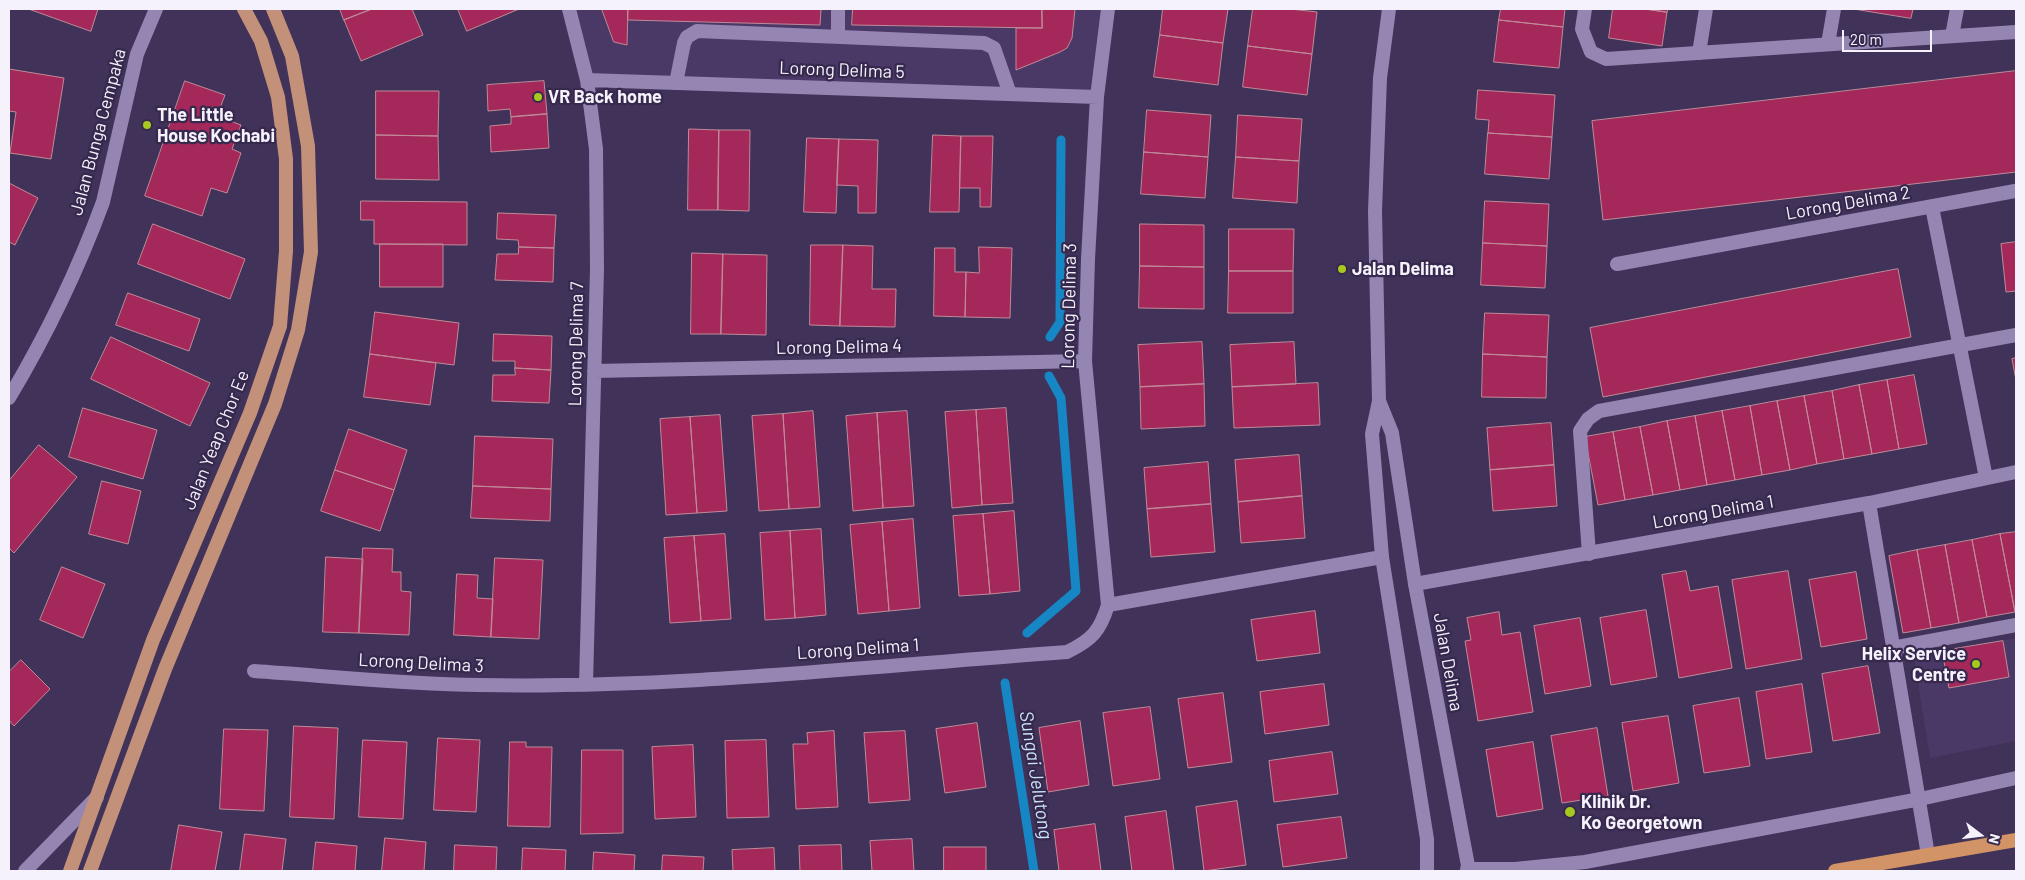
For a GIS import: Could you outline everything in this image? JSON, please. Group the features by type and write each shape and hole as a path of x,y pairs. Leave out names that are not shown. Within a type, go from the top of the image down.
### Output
{"highway":[{"path":"1835,871 2016,840"}],"main road":[{"name":"Jalan Yeap Chor Ee","path":"70,871 153,640 250,413 280,326 286,251 286,159 278,97 261,41 244,9"},
{"path":"90,871 165,669 275,404 298,330 311,252 308,146 292,56 273,9"}],"street":[{"name":"Jalan Bunga Cempaka","path":"9,398 62,300 97,218 103,202 137,54 156,9"},
{"name":"Lorong Delima 7","path":"570,9 586,80 596,149 597,269 586,684"},
{"path":"838,9 838,37"},
{"name":"Lorong Delima 3","path":"1108,9 1097,97 1088,259 1085,361 1108,605"},
{"name":"Jalan Delima","path":"1389,9 1380,78 1376,201 1379,401 1372,434 1382,557 1427,839 1427,871"},
{"path":"1585,9 1582,29 1591,52 1606,59 2016,32"},
{"path":"1700,53 1706,9"},
{"path":"1828,44 1834,9"},
{"path":"1952,36 1957,9"},
{"path":"676,83 684,42 687,37 697,31 984,43 994,48 1010,94"},
{"name":"Lorong Delima 5","path":"586,80 1097,97"},
{"path":"1932,207 2015,191"},
{"name":"Lorong Delima 2","path":"1617,264 1932,207 1986,478"},
{"path":"1589,554 1580,431 1588,419 1599,411 2016,335"},
{"name":"Lorong Delima 4","path":"594,371 1085,361"},
{"name":"Jalan Delima","path":"1379,401 1392,433 1415,584 1468,870"},
{"name":"Lorong Delima 1","path":"1415,584 1869,503 2016,472"},
{"path":"1869,503 1928,855"},
{"path":"1108,605 1382,557"},
{"name":"Lorong Delima 1","path":"586,684 696,680 1067,652 1083,644 1101,627 1108,605"},
{"path":"1892,648 2016,624"},
{"name":"Lorong Delima 3","path":"254,671 478,685 586,684"},
{"path":"1468,870 1515,869 1585,862 1920,799 2016,778"},
{"path":"25,871 97,797"}],"shaded area":[{"path":"569,9 1108,9 1097,97 587,80"},
{"path":"2016,638 2016,741 1930,758 1914,658"}],"building":[{"path":"29,9 98,9 91,31"},
{"path":"340,9 372,9 344,20"},
{"path":"372,9 412,9 423,35 361,61 344,20"},
{"path":"458,9 519,9 467,31"},
{"path":"602,9 628,9 627,45 614,42"},
{"path":"628,9 821,9 820,25 628,20"},
{"path":"853,9 1042,9 1042,28 852,25"},
{"path":"1042,9 1075,9 1072,38 1067,48 1060,52 1016,70 1016,28 1042,28"},
{"path":"1163,9 1228,9 1223,43 1160,35"},
{"path":"1253,9 1290,9 1317,12 1312,54 1248,46"},
{"path":"1501,9 1565,9 1563,27 1499,20"},
{"path":"1613,9 1645,9 1667,12 1662,46 1609,38"},
{"path":"1645,9 1668,9 1667,12"},
{"path":"1854,9 1913,9 1911,18"},
{"path":"1499,20 1563,27 1559,68 1494,62"},
{"path":"1160,35 1223,43 1218,85 1154,77"},
{"path":"1248,46 1312,54 1307,95 1243,87"},
{"path":"9,69 64,78 51,159 10,153 16,112 9,111"},
{"path":"2016,71 2016,172 1603,220 1592,121"},
{"path":"185,81 225,95 217,116 241,125 232,149 241,153 227,193 211,188 202,216 145,196"},
{"path":"544,81 547,114 511,117 510,109 488,111 487,85"},
{"path":"1478,90 1555,95 1552,137 1488,133 1489,120 1476,119"},
{"path":"376,91 439,91 438,136 376,135"},
{"path":"1147,110 1211,115 1208,157 1144,152"},
{"path":"547,114 549,148 491,152 490,126 511,124 511,117"},
{"path":"1238,115 1302,119 1299,161 1236,157"},
{"path":"689,129 719,130 718,210 688,210"},
{"path":"719,130 750,130 749,211 718,210"},
{"path":"1488,133 1552,137 1549,179 1485,174"},
{"path":"376,135 438,136 439,180 376,179"},
{"path":"933,135 961,136 959,212 930,212"},
{"path":"961,136 993,136 991,207 980,207 980,188 960,188"},
{"path":"807,138 839,139 836,213 804,212"},
{"path":"839,139 878,140 876,213 858,213 858,186 837,185"},
{"path":"1144,152 1208,157 1205,198 1141,194"},
{"path":"1236,157 1299,161 1297,203 1233,198"},
{"path":"9,183 38,198 15,245 9,242"},
{"path":"361,201 467,202 467,245 374,244 374,220 361,220"},
{"path":"1485,201 1549,204 1547,246 1483,243"},
{"path":"498,213 556,215 554,248 519,247 518,240 497,239"},
{"path":"153,224 245,259 230,299 138,264"},
{"path":"1140,224 1204,225 1204,267 1140,266"},
{"path":"1229,229 1294,229 1293,271 1229,271"},
{"path":"2016,242 2016,291 2006,292 2001,244"},
{"path":"1483,243 1547,246 1545,288 1481,285"},
{"path":"380,244 443,244 443,287 380,287"},
{"path":"811,245 843,245 840,326 810,325"},
{"path":"843,245 873,246 872,289 896,289 895,327 840,326"},
{"path":"519,247 554,248 553,282 495,280 497,254 518,254"},
{"path":"979,247 1012,248 1010,318 965,317 966,272 979,273"},
{"path":"935,248 955,248 955,272 966,272 965,317 934,316"},
{"path":"692,253 723,254 721,334 691,334"},
{"path":"723,254 767,255 766,335 721,334"},
{"path":"1140,266 1204,267 1204,309 1139,308"},
{"path":"1898,269 1911,337 1603,397 1590,328"},
{"path":"1229,271 1293,271 1293,313 1228,313"},
{"path":"128,293 200,319 189,351 116,325"},
{"path":"375,312 459,323 454,365 370,354"},
{"path":"1485,313 1549,315 1547,357 1483,354"},
{"path":"494,334 552,336 551,370 515,368 515,361 493,361"},
{"path":"111,337 210,383 190,426 91,379"},
{"path":"1202,342 1204,384 1140,387 1138,345"},
{"path":"1294,342 1296,384 1232,387 1230,345"},
{"path":"370,354 436,363 430,405 364,397"},
{"path":"1483,354 1547,357 1546,398 1482,397"},
{"path":"2016,358 2016,380 2012,359"},
{"path":"515,368 551,370 549,403 492,401 493,375 515,375"},
{"path":"1914,375 1927,444 1899,449 1887,380"},
{"path":"1887,380 1899,449 1872,454 1859,385"},
{"path":"1318,383 1320,425 1234,428 1232,387"},
{"path":"1204,384 1205,426 1141,429 1140,387"},
{"path":"1859,385 1872,454 1844,459 1832,391"},
{"path":"1832,391 1844,459 1817,464 1804,396"},
{"path":"1804,396 1817,464 1790,470 1777,401"},
{"path":"1777,401 1790,470 1762,475 1750,406"},
{"path":"1750,406 1762,475 1735,480 1722,411"},
{"path":"83,408 157,430 143,479 69,457"},
{"path":"1006,408 1013,503 982,505 976,410"},
{"path":"976,410 982,505 952,508 945,412"},
{"path":"813,411 820,507 789,509 783,414"},
{"path":"907,411 914,506 883,508 877,413"},
{"path":"1722,411 1735,480 1707,485 1695,416"},
{"path":"877,413 883,508 853,511 846,416"},
{"path":"783,414 789,509 759,511 752,416"},
{"path":"720,415 727,511 697,513 690,417"},
{"path":"1695,416 1707,485 1680,490 1667,421"},
{"path":"690,417 697,513 666,515 660,419"},
{"path":"1667,421 1680,490 1653,495 1640,427"},
{"path":"1551,423 1554,465 1490,470 1487,428"},
{"path":"1640,427 1653,495 1625,500 1613,432"},
{"path":"349,429 407,450 394,490 335,470"},
{"path":"1613,432 1625,500 1598,505 1585,437"},
{"path":"475,436 553,439 551,489 473,486"},
{"path":"39,445 77,477 14,553 9,548 9,481"},
{"path":"1299,455 1302,496 1238,502 1235,460"},
{"path":"1208,462 1211,504 1147,509 1144,468"},
{"path":"1554,465 1557,506 1493,511 1490,470"},
{"path":"335,470 394,490 380,531 321,511"},
{"path":"102,481 141,491 128,544 89,534"},
{"path":"473,486 551,489 550,521 471,518"},
{"path":"1302,496 1305,538 1241,543 1238,502"},
{"path":"1211,504 1215,552 1151,557 1147,509"},
{"path":"1014,511 1020,591 990,594 983,514"},
{"path":"983,514 990,594 959,596 953,516"},
{"path":"913,519 920,608 889,611 882,522"},
{"path":"882,522 889,611 858,614 850,525"},
{"path":"821,529 826,615 795,618 790,531"},
{"path":"790,531 795,618 765,620 760,533"},
{"path":"2016,532 2016,611 2015,612 2000,534"},
{"path":"725,534 731,619 701,621 694,536"},
{"path":"2000,534 2015,612 1987,617 1972,540"},
{"path":"694,536 701,621 670,623 664,538"},
{"path":"1972,540 1987,617 1959,623 1945,545"},
{"path":"1945,545 1959,623 1931,628 1917,550"},
{"path":"363,548 393,549 392,572 401,572 401,591 411,592 409,635 359,633"},
{"path":"1917,550 1931,628 1903,633 1889,556"},
{"path":"326,557 363,559 359,633 323,632"},
{"path":"495,558 543,560 539,639 491,637"},
{"path":"62,567 105,584 83,638 40,620"},
{"path":"1686,571 1690,591 1718,586 1732,668 1679,678 1662,575"},
{"path":"1788,571 1802,659 1746,669 1732,580"},
{"path":"1856,572 1867,639 1821,647 1809,580"},
{"path":"457,574 478,575 477,598 493,599 491,637 454,635"},
{"path":"1646,610 1657,677 1611,685 1600,618"},
{"path":"1315,611 1320,653 1257,661 1251,620"},
{"path":"1499,612 1502,635 1520,632 1533,712 1478,721 1465,641 1471,640 1467,618"},
{"path":"1580,618 1591,686 1545,694 1534,626"},
{"name":"Helix Service Centre","path":"2003,641 2009,677 1949,688 1942,651"},
{"path":"21,660 50,689 14,726 9,720 9,672"},
{"path":"1868,666 1880,733 1833,741 1822,674"},
{"path":"1324,684 1329,725 1265,734 1260,692"},
{"path":"1802,684 1812,752 1766,759 1756,692"},
{"path":"1223,693 1232,762 1188,768 1178,699"},
{"path":"1739,698 1750,766 1704,773 1693,706"},
{"path":"1150,707 1160,779 1113,786 1103,713"},
{"path":"1668,716 1679,783 1633,791 1622,723"},
{"path":"1080,721 1089,785 1048,792 1039,728"},
{"path":"977,723 986,787 945,793 936,729"},
{"path":"294,726 338,728 334,819 290,817"},
{"path":"1597,728 1608,796 1562,803 1551,736"},
{"path":"224,729 268,730 264,811 220,809"},
{"path":"834,731 838,807 796,809 793,744 808,744 807,733"},
{"path":"905,731 910,800 869,803 864,733"},
{"path":"438,738 480,740 476,812 434,810"},
{"path":"363,740 407,742 403,819 359,817"},
{"path":"766,740 769,817 727,818 725,741"},
{"path":"510,742 526,742 526,747 552,747 550,827 508,826"},
{"path":"1533,742 1543,809 1497,817 1486,750"},
{"path":"693,745 696,817 655,819 652,747"},
{"path":"582,750 623,750 623,833 581,834"},
{"path":"1332,752 1338,794 1274,802 1269,761"},
{"path":"1237,801 1246,865 1204,871 1196,807"},
{"path":"1166,811 1174,871 1132,871 1125,817"},
{"path":"1341,817 1347,858 1283,867 1277,825"},
{"path":"1095,824 1101,871 1059,871 1054,830"},
{"path":"179,825 222,832 215,871 171,871"},
{"path":"245,834 286,839 282,871 240,871"},
{"path":"385,838 426,842 424,871 382,871"},
{"path":"912,839 914,871 872,871 870,841"},
{"path":"316,842 357,846 355,871 313,871"},
{"path":"455,845 497,847 496,871 454,871"},
{"path":"841,845 842,871 800,871 799,846"},
{"path":"944,847 986,847 986,871 944,871"},
{"path":"523,848 566,850 565,871 522,871"},
{"path":"774,848 775,871 733,871 732,850"},
{"path":"594,852 635,855 634,871 593,871"},
{"path":"663,855 704,857 703,871 662,871"}],"waterway":[{"path":"1050,337 1060,322 1061,140"},
{"path":"1027,633 1076,591 1061,398 1049,376"},
{"name":"Sungai Jelutong","path":"1005,683 1034,871"}],"place":[{"name":"VR Back home","path":"538,97"},
{"name":"The Little House Kochabi","path":"147,125"},
{"name":"Jalan Delima","path":"1342,269"},
{"name":"Helix Service Centre","path":"1976,664"},
{"name":"Klinik Dr. Ko Georgetown","path":"1570,812"}]}
